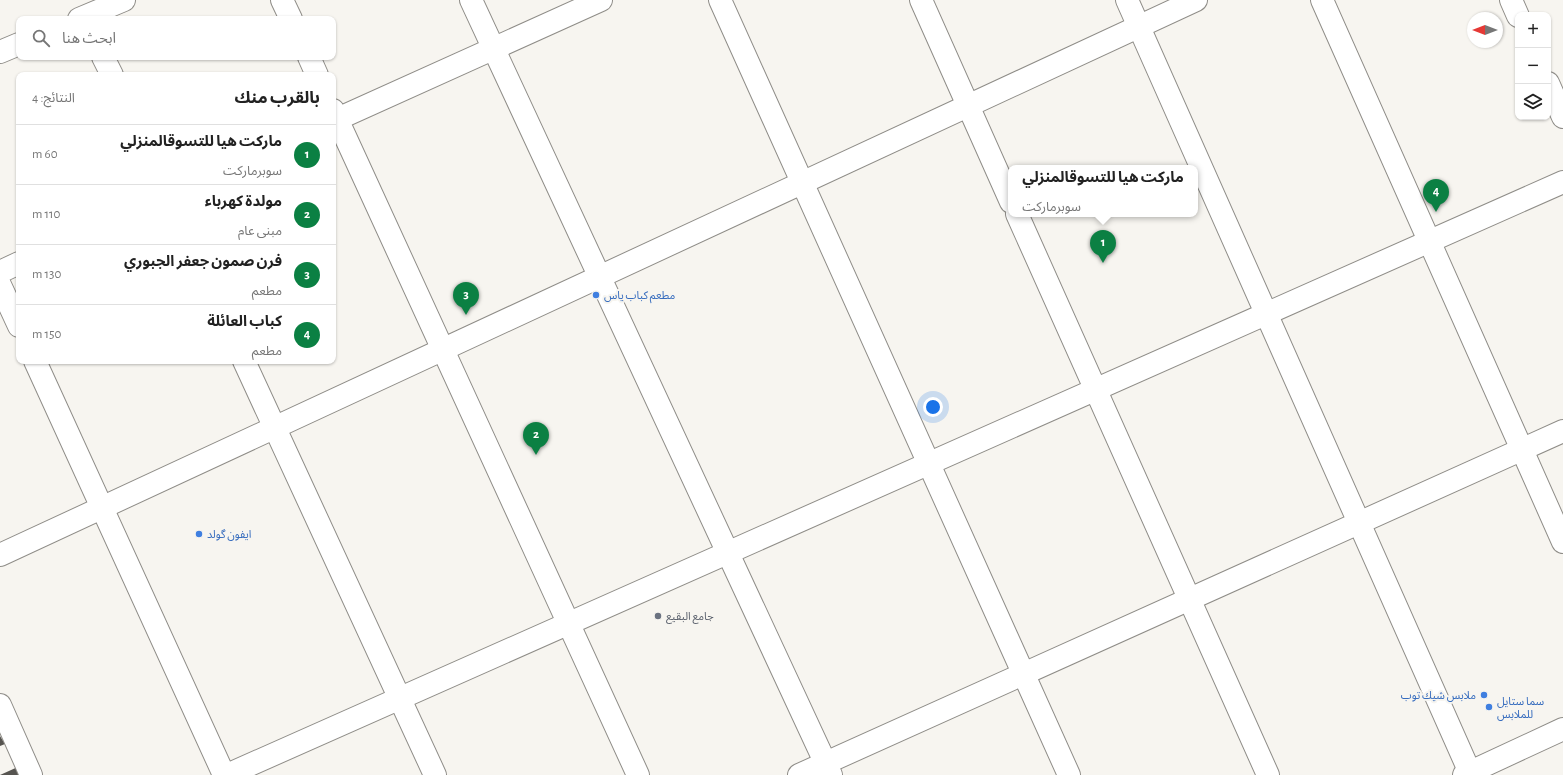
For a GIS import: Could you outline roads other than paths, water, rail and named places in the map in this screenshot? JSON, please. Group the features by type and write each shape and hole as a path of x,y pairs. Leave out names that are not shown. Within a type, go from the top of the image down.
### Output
{"street":[{"path":"81,14 124,0"},
{"path":"282,0 290,16"},
{"path":"471,0 828,769"},
{"path":"336,116 601,0"},
{"path":"720,0 1069,775"},
{"path":"921,0 1008,195"},
{"path":"1127,0 1359,522 1468,774 1563,729"},
{"path":"0,555 1196,0"},
{"path":"1322,0 1563,542"},
{"path":"1511,0 1516,12"},
{"path":"0,52 16,45"},
{"path":"104,60 110,72"},
{"path":"310,60 316,72"},
{"path":"1548,84 1563,117"},
{"path":"336,121 443,349 638,775"},
{"path":"227,775 1563,182"},
{"path":"1018,217 1268,775"},
{"path":"0,272 16,264"},
{"path":"0,285 16,320"},
{"path":"36,364 224,775"},
{"path":"245,364 435,775"},
{"path":"799,775 828,769 1023,674 1563,431"},
{"path":"0,705 31,775"}],"place":[{"name":"كباب العائلة","path":"1436,212"},
{"name":"ماركت هيا للتسوقالمنزلي","path":"1103,263"},
{"name":"مطعم كباب ياس","path":"596,295"},
{"name":"فرن صمون جعفر الجبوري","path":"466,315"},
{"name":"مولدة كهرباء","path":"536,455"},
{"name":"ايفون گولد","path":"199,534"},
{"name":"جامع البقيع","path":"658,616"},
{"name":"ملابس شيك توب","path":"1484,695"},
{"name":"سما ستايل للملابس","path":"1489,707"}]}
